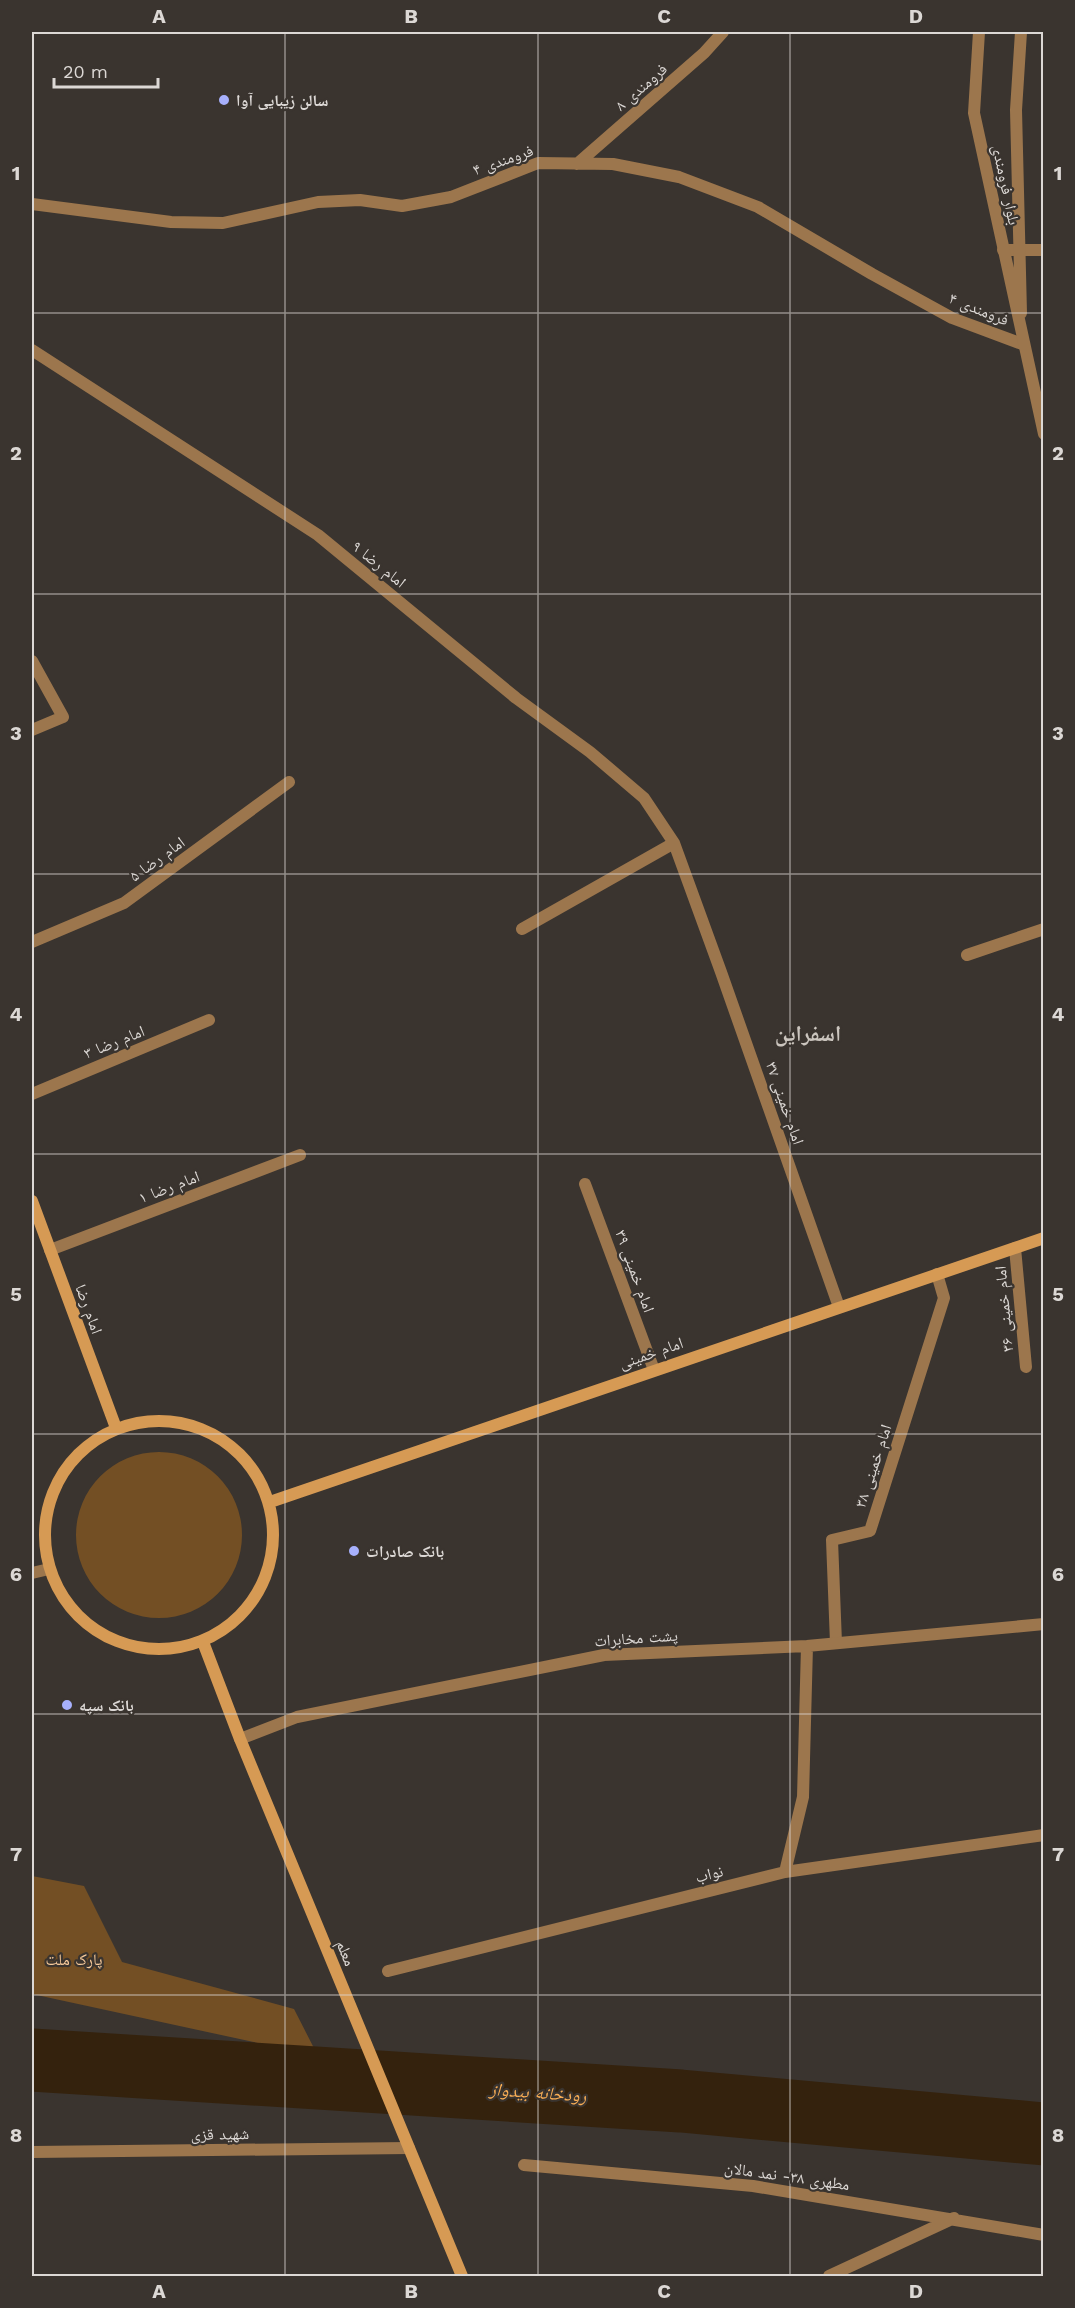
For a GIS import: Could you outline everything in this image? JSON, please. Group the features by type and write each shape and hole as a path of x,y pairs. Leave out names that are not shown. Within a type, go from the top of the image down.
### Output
{"main road":[{"name":"امام رضا","path":"32,1201 116,1428"},
{"name":"امام خمینی","path":"270,1502 1044,1238"},
{"path":"153,1420 191,1424 225,1441 253,1468 270,1502 274,1536 270,1569 260,1590 255,1600 232,1625 203,1642 166,1650 128,1646 119,1642 93,1629 66,1603 49,1569 44,1535 49,1501 63,1470 86,1445 116,1428 153,1420"},
{"name":"معلم","path":"203,1642 240,1739 462,2277"}],"street":[{"name":"فرومندی ۸","path":"577,164 704,53 723,32"},
{"name":"بلوار فرومندی","path":"979,32 974,113 1022,344 1044,434"},
{"name":"بلوار فرومندی","path":"1021,32 1016,110 1022,344"},
{"name":"فرومندی ۴","path":"32,204 171,222 222,223 318,202 360,200 402,206 451,196 538,163 613,164 679,177 758,207 952,318 1022,344"},
{"path":"1002,249 1044,250"},
{"name":"امام رضا ۹","path":"32,350 318,535 516,698 590,752 644,798 674,843"},
{"path":"32,661 63,717 32,730"},
{"name":"امام رضا ۵","path":"32,942 124,903 289,782"},
{"path":"522,929 674,843"},
{"name":"امام خمینی ۳۷","path":"674,843 839,1307"},
{"path":"967,955 1044,929"},
{"name":"امام رضا ۳","path":"32,1094 209,1020"},
{"name":"امام رضا ۱","path":"50,1250 300,1155"},
{"name":"امام خمینی ۳۹","path":"585,1184 654,1370"},
{"name":"امام خمینی ۳۶","path":"1015,1248 1026,1367"},
{"name":"امام خمینی ۳۸","path":"836,1643 832,1540 870,1531 944,1298 937,1274"},
{"path":"32,1573 49,1569"},
{"name":"پشت مخابرات","path":"240,1739 297,1717 604,1654 807,1646 1044,1624"},
{"path":"785,1872 802,1797 807,1646"},
{"name":"نواب","path":"388,1971 785,1872 1044,1835"},
{"name":"شهید قزی","path":"32,2152 409,2148"},
{"name":"مطهری ۳۸- نمد مالان","path":"524,2165 753,2186 954,2218 1044,2235"},
{"path":"829,2277 954,2218"}],"green space":[{"path":"159,1452 191,1458 218,1476 236,1503 242,1535 236,1567 218,1594 191,1612 159,1618 127,1612 100,1594 82,1567 76,1535 82,1503 100,1476 127,1458"},
{"name":"پارک ملت","path":"32,1876 84,1886 122,1962 294,2009 318,2056 32,1994"}],"waterway":[{"name":"رودخانه بیدواز","path":"32,2060 681,2101 1044,2134"}],"place":[{"name":"سالن زیبایی آوا","path":"224,100"},
{"name":"بانک صادرات","path":"354,1551"},
{"name":"بانک سپه","path":"67,1705"}],"district":[{"name":"اسفراین","path":"808,1033"}]}
